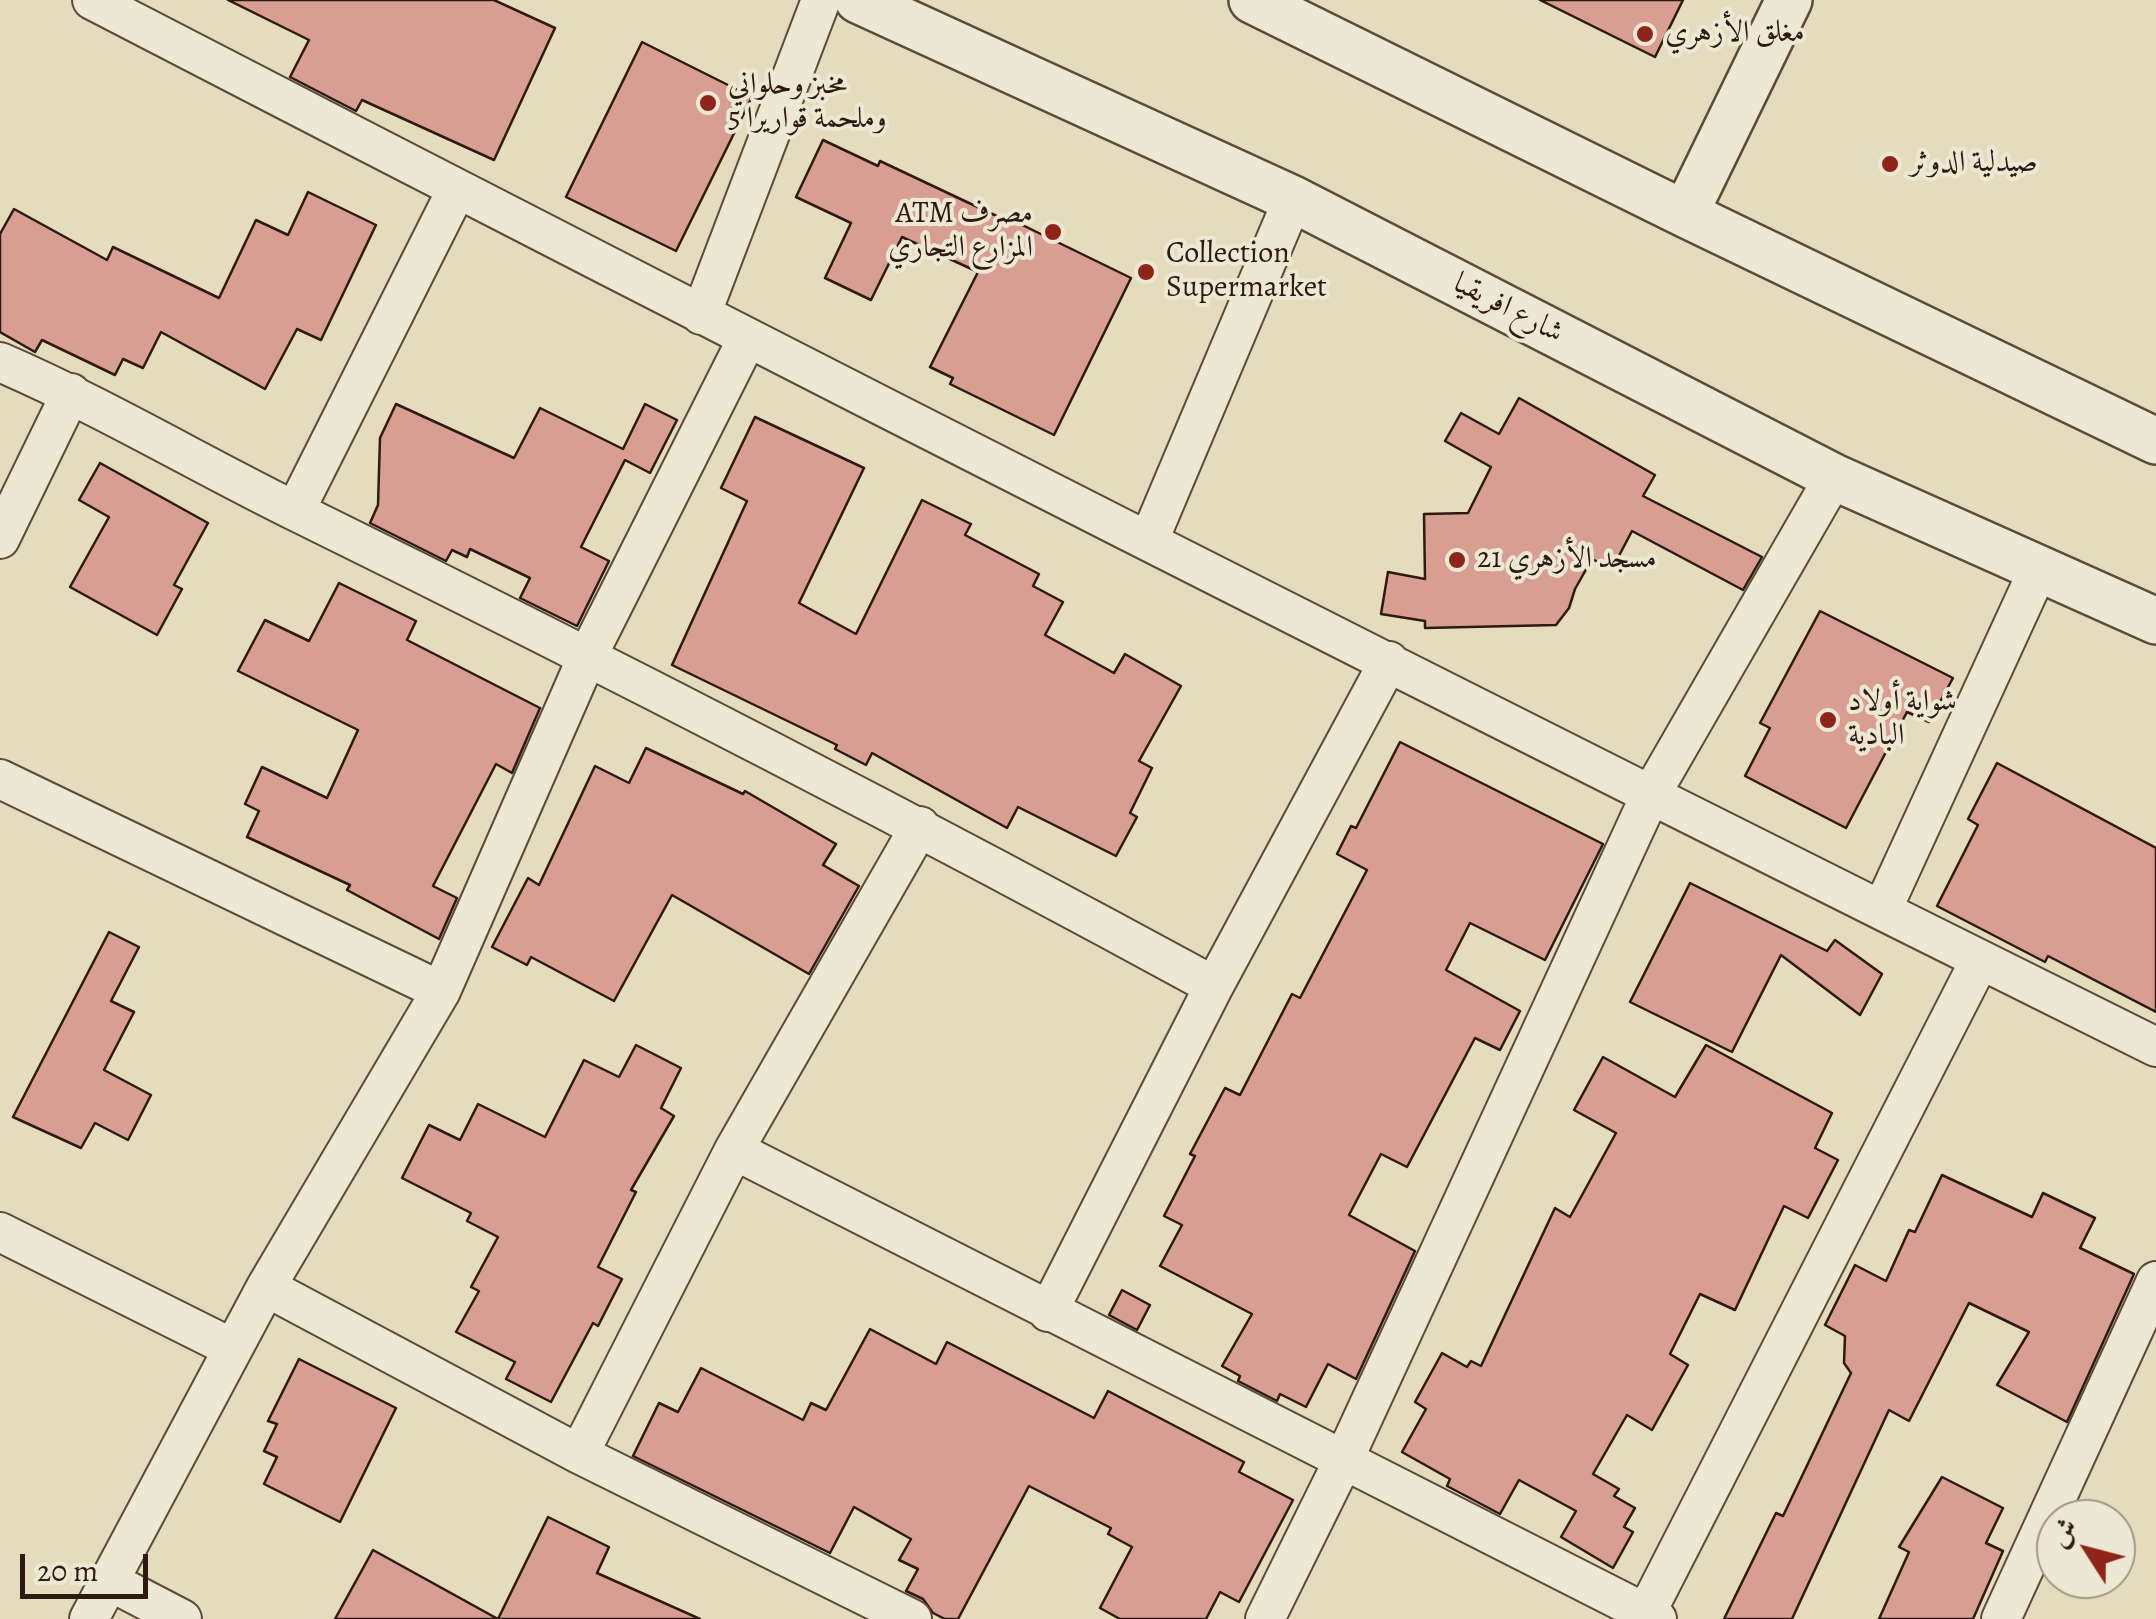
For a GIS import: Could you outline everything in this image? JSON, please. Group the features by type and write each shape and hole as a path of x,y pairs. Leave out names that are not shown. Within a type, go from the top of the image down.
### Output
{"street":[{"path":"92,0 747,340 2156,1047"},
{"path":"702,315 821,0"},
{"name":"شارع افريقيا","path":"858,0 1293,199 1834,477 2156,621"},
{"path":"1252,0 2156,441"},
{"path":"1685,214 1789,0"},
{"path":"295,510 457,189"},
{"path":"1149,540 1293,199"},
{"path":"90,1619 266,1286 440,991 588,655 747,340"},
{"path":"0,362 71,393 295,510 588,655 920,826 1214,986"},
{"path":"0,538 71,393"},
{"path":"1265,1619 1344,1459 1650,796 1834,477"},
{"path":"1882,910 2040,566"},
{"path":"1048,1312 1214,986 1389,661"},
{"path":"0,779 440,991"},
{"path":"579,1454 734,1150 920,826"},
{"path":"734,1150 1649,1617 1980,960"},
{"path":"0,1232 232,1348"},
{"path":"2001,1619 2156,1281"},
{"path":"266,1286 579,1454 910,1618"},
{"path":"109,1581 182,1619"}],"building":[{"path":"228,0 494,0 555,28 494,160 362,100 356,111 290,77 309,40"},
{"path":"1540,0 1683,0 1655,57"},
{"path":"642,42 752,97 676,251 566,197"},
{"path":"823,140 878,166 880,161 1005,220 1006,217 1131,278 1054,435 950,384 953,378 930,367 978,272 902,237 871,300 825,278 851,223 796,197"},
{"path":"308,192 376,225 321,340 297,329 265,389 161,332 143,368 123,359 115,375 42,340 35,352 0,332 0,234 14,209 107,260 113,247 219,298 256,220 288,235"},
{"path":"1519,398 1655,475 1643,496 1762,557 1743,590 1632,531 1612,569 1592,559 1569,608 1556,625 1425,628 1425,621 1381,614 1388,572 1425,579 1424,514 1468,513 1491,467 1445,441 1461,413 1499,434"},
{"path":"396,404 514,458 540,408 623,449 645,404 677,420 650,473 625,460 581,547 609,561 577,626 520,598 530,578 470,549 467,557 452,550 446,561 370,523 378,505 380,438"},
{"path":"755,417 864,468 799,603 856,634 922,500 971,524 965,535 1039,574 1033,586 1063,602 1045,635 1114,673 1125,654 1181,686 1139,761 1152,768 1130,813 1137,817 1116,856 1018,807 1007,828 872,753 866,765 835,749 837,745 672,665 747,501 721,488"},
{"path":"100,463 208,523 174,585 182,589 157,635 70,587 109,517 79,500"},
{"path":"339,583 416,621 407,640 540,708 512,773 496,764 433,886 457,898 439,939 347,890 350,885 247,837 259,811 245,804 262,767 327,798 358,730 238,671 265,620 309,641"},
{"path":"1820,611 1953,678 1929,722 1907,712 1846,828 1745,776 1770,728 1760,723"},
{"path":"1400,742 1603,844 1545,960 1470,923 1446,970 1520,1011 1500,1050 1475,1038 1407,1167 1381,1154 1349,1215 1415,1251 1356,1379 1328,1364 1306,1407 1280,1394 1277,1401 1238,1381 1240,1376 1222,1366 1252,1314 1160,1266 1182,1225 1164,1216 1195,1156 1190,1154 1225,1088 1240,1095 1292,994 1300,998 1367,870 1337,854 1351,826 1356,828"},
{"path":"646,748 743,794 745,791 836,844 823,865 859,886 809,974 672,895 614,1001 531,957 527,965 492,947 528,878 539,885 595,766 629,783"},
{"path":"1997,763 2156,848 2156,1012 2048,956 2045,962 1937,906 1978,825 1968,819"},
{"path":"1690,883 1827,951 1835,940 1882,974 1860,1015 1781,955 1732,1052 1630,1002"},
{"path":"109,932 139,947 111,1001 134,1012 104,1070 151,1095 128,1140 95,1123 81,1148 13,1117"},
{"path":"636,1045 681,1068 661,1108 674,1116 631,1190 636,1192 598,1267 622,1279 598,1326 593,1323 551,1402 506,1379 515,1362 456,1332 479,1291 471,1287 498,1237 467,1221 471,1213 402,1178 429,1125 460,1140 478,1104 545,1137 584,1060 619,1077"},
{"path":"1706,1045 1832,1113 1815,1148 1838,1160 1808,1218 1784,1206 1735,1310 1700,1294 1670,1354 1688,1365 1652,1430 1627,1415 1593,1474 1619,1489 1614,1496 1635,1508 1624,1527 1633,1532 1613,1568 1561,1537 1576,1511 1519,1480 1500,1514 1447,1486 1450,1479 1402,1452 1426,1409 1415,1402 1442,1353 1467,1367 1471,1361 1481,1366 1555,1208 1570,1217 1616,1133 1574,1110 1603,1057 1675,1097"},
{"path":"1942,1175 2032,1217 2043,1193 2095,1218 2080,1248 2134,1274 2067,1422 1997,1385 2029,1332 1969,1303 1909,1421 1889,1410 1792,1619 1724,1619 1776,1513 1783,1516 1851,1373 1844,1363 1845,1336 1825,1325 1855,1265 1886,1281 1909,1230 1915,1232"},
{"path":"1122,1290 1150,1305 1137,1330 1109,1315"},
{"path":"870,1329 936,1364 947,1342 1094,1418 1108,1391 1244,1462 1239,1472 1293,1500 1239,1602 1220,1592 1206,1619 1120,1619 1100,1608 1132,1547 1108,1534 1111,1528 1029,1486 958,1619 945,1619 933,1613 923,1599 906,1591 918,1569 899,1560 911,1539 854,1507 830,1553 633,1456 659,1403 678,1412 701,1368 803,1420 811,1403 826,1410"},
{"path":"299,1359 396,1408 340,1522 264,1484 277,1457 264,1451 277,1424 268,1421"},
{"path":"1942,1477 2003,1508 1986,1543 2003,1551 1973,1619 1879,1619 1909,1552 1899,1547"},
{"path":"548,1517 609,1547 597,1573 700,1619 498,1619"},
{"path":"373,1550 498,1619 335,1619"}],"place":[{"name":"مغلق الأزهري","path":"1645,34"},
{"name":"مخبز وحلواني وملحمة قواريرا 5","path":"708,103"},
{"name":"صيدلية الدوثر","path":"1890,164"},
{"name":"ATM مصرف المزارع التجاري","path":"1053,232"},
{"name":"Collection Supermarket","path":"1146,272"},
{"name":"مسجد الأزهري 21","path":"1457,560"},
{"name":"شواية أولاد البادية","path":"1828,720"}]}
